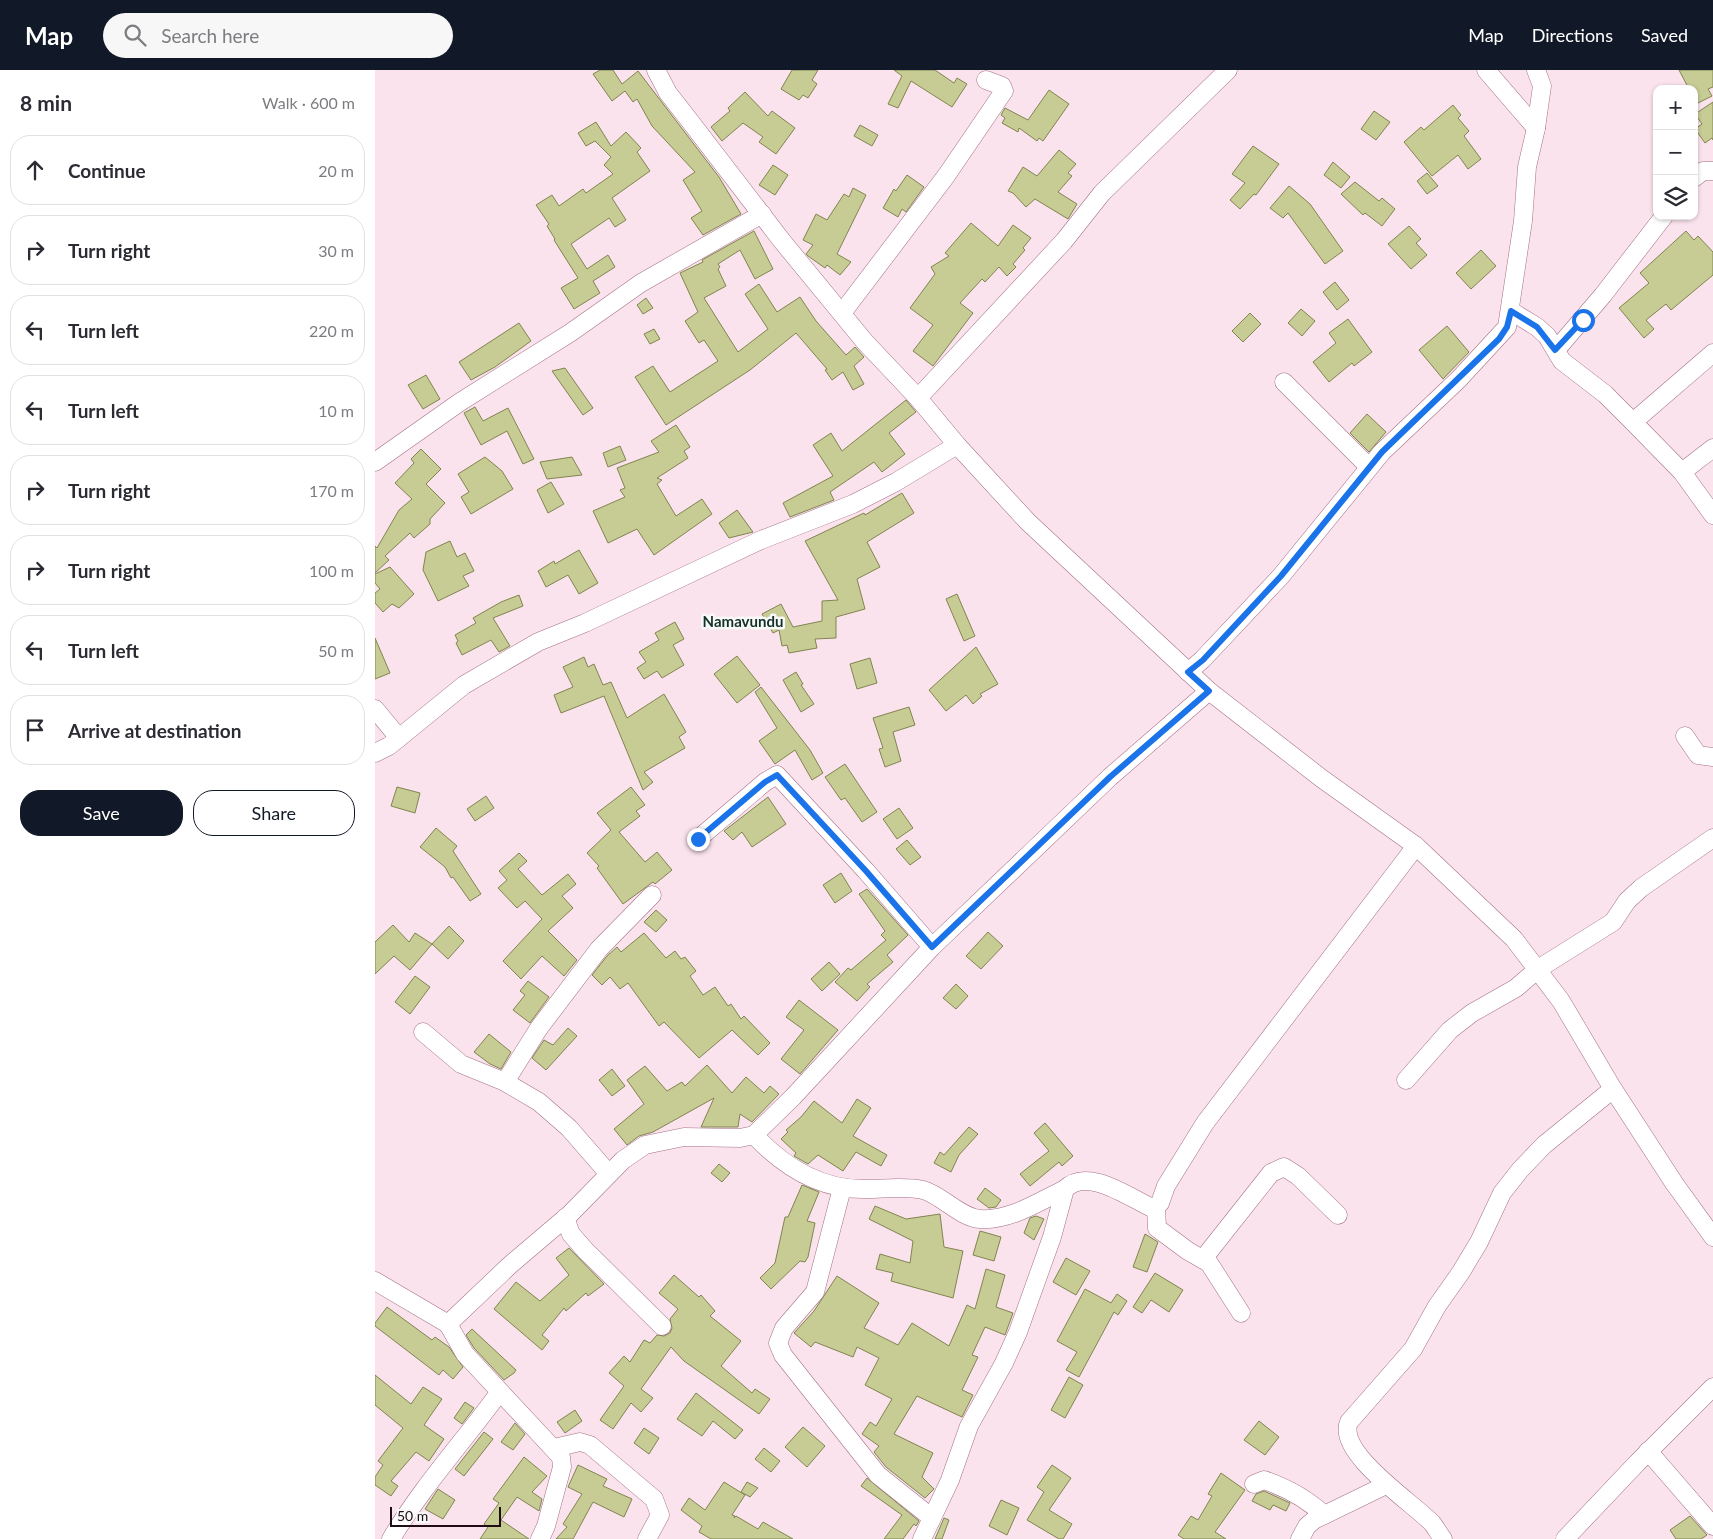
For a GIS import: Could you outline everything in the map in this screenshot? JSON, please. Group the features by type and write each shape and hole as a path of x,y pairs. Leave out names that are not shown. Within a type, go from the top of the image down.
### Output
{"street":[{"path":"656,70 668,93 865,342 919,398 957,445 1028,522 1209,691 1321,778 1416,846 1514,939 1561,1001 1613,1088 1674,1183 1712,1235"},
{"path":"919,398 1064,241 1102,193 1228,70"},
{"path":"1486,70 1536,128"},
{"path":"1188,672 1203,660 1281,576 1382,452 1499,339 1507,327 1511,311 1523,221 1527,167 1536,128 1542,86 1536,70"},
{"path":"842,313 946,176 999,99 1004,88 987,80"},
{"path":"1698,175 1703,171 1713,171"},
{"path":"375,462 460,402 562,338 641,283 762,214"},
{"path":"1555,350 1603,295 1661,220"},
{"path":"1511,311 1537,327 1562,361 1605,394 1633,422 1682,472 1713,515"},
{"path":"1633,422 1713,353"},
{"path":"1284,382 1369,467"},
{"path":"375,753 399,738 464,685 538,642 585,624 761,540 853,504 896,482 957,445"},
{"path":"1682,472 1713,448"},
{"path":"447,1324 510,1265 565,1218 623,1160 645,1145 684,1137 740,1138 754,1135 793,1096 932,947 1110,777 1209,691"},
{"path":"375,709 399,738"},
{"path":"1685,736 1698,756 1713,757"},
{"path":"698,839 765,782 777,775 866,871 932,947"},
{"path":"1406,1080 1450,1030 1472,1014 1516,988 1538,969 1613,922 1627,901 1641,888 1713,838"},
{"path":"1241,1313 1209,1263 1157,1228 1156,1207 1160,1203 1166,1186 1205,1123 1416,846"},
{"path":"505,1082 539,1028 599,949 652,895"},
{"path":"423,1032 456,1061 505,1082 547,1109 569,1128 609,1174"},
{"path":"1437,1537 1431,1523 1386,1485 1361,1457 1346,1433 1349,1422 1413,1349 1437,1306 1479,1242 1502,1193 1520,1170 1544,1144 1613,1088"},
{"path":"754,1135 772,1154 805,1175 842,1188 921,1190 978,1219 1012,1214 1082,1180 1096,1182 1150,1207 1156,1207"},
{"path":"1203,1259 1271,1173 1285,1167 1298,1176 1338,1214"},
{"path":"842,1188 815,1292 784,1328 777,1343 783,1355 879,1475 932,1518"},
{"path":"922,1539 950,1480 969,1426 1004,1363 1018,1332 1052,1237 1065,1189"},
{"path":"565,1218 571,1234 585,1250 662,1326"},
{"path":"379,1289 447,1324 465,1354 499,1393 561,1457 562,1467 546,1526 540,1539"},
{"path":"1565,1539 1648,1451 1713,1387"},
{"path":"391,1539 417,1498 448,1462 499,1393"},
{"path":"554,1448 580,1442 590,1445 654,1500 660,1515 647,1539"},
{"path":"1648,1451 1713,1526"},
{"path":"1254,1484 1264,1480 1288,1489 1311,1503 1324,1515"},
{"path":"1300,1539 1307,1526 1324,1515 1386,1485"}],"building":[{"path":"600,70 613,70 622,84 638,71 719,177 741,214 703,235 691,218 702,211 683,180 695,172 652,126 637,99 633,102 625,91 612,101 593,74"},
{"path":"792,70 818,70 812,80 817,84 808,98 803,95 799,100 781,89"},
{"path":"894,70 935,70 954,83 957,78 967,84 952,107 911,81 898,108 888,104 902,76"},
{"path":"1679,70 1713,70 1713,87 1708,89 1712,96 1698,103 1698,85 1687,85"},
{"path":"1049,90 1069,104 1043,141 1039,138 1037,141 1019,128 1018,132 1002,123 1005,118 1001,115 1005,108 1028,120"},
{"path":"745,92 768,116 772,111 795,128 776,154 759,142 763,137 743,123 722,141 711,127 730,111 728,108"},
{"path":"1713,102 1713,140 1712,138 1705,143 1698,133 1698,127 1702,124 1698,118 1698,112"},
{"path":"1453,105 1461,115 1458,118 1469,131 1464,136 1481,159 1468,169 1458,155 1432,176 1404,142 1421,127 1424,130"},
{"path":"1374,111 1390,122 1376,140 1361,129"},
{"path":"596,122 611,146 626,132 641,148 637,152 650,171 612,198 626,220 615,227 609,218 571,244 587,269 608,255 615,267 593,281 600,293 574,309 561,288 578,278 554,240 547,226 549,224 536,205 552,195 559,206 583,189 586,193 613,174 604,165 611,157 595,141 586,146 578,133"},
{"path":"860,125 878,135 872,146 854,136"},
{"path":"1253,146 1279,164 1256,195 1254,194 1240,209 1230,200 1245,183 1232,174"},
{"path":"1059,150 1076,164 1068,173 1072,176 1058,192 1077,204 1068,219 1035,199 1026,207 1013,193 1008,191 1023,167 1037,176"},
{"path":"1333,162 1350,177 1341,188 1324,175"},
{"path":"773,165 788,175 775,195 759,185"},
{"path":"1427,173 1438,186 1427,194 1417,181"},
{"path":"907,175 924,187 906,212 902,209 898,217 883,208 894,189 896,191"},
{"path":"1355,182 1379,201 1382,198 1395,209 1382,226 1365,213 1363,215 1341,194"},
{"path":"1289,186 1310,204 1343,251 1325,264 1288,213 1283,218 1270,208"},
{"path":"853,188 866,195 837,254 851,262 840,275 827,265 825,268 808,256 806,254 813,245 803,240 816,214 827,220 844,194 849,197"},
{"path":"971,223 998,246 1013,225 1031,238 1023,248 1025,250 1013,264 1016,267 1007,276 999,267 985,282 982,279 960,303 973,313 933,366 913,351 933,325 910,308 935,274 931,267 949,256 945,253"},
{"path":"1409,226 1421,239 1416,243 1427,255 1411,269 1388,244"},
{"path":"754,231 773,269 755,279 740,250 718,264 720,267 718,269 726,286 704,298 738,352 768,329 745,294 759,284 777,312 800,297 816,321 846,355 855,347 864,357 854,366 864,384 853,390 843,372 832,380 825,370 827,369 796,333 750,370 666,425 635,377 653,366 670,392 718,361 704,340 699,343 685,321 698,312 680,273 703,262 702,260"},
{"path":"1686,231 1694,240 1698,236 1713,252 1713,275 1671,310 1666,304 1646,320 1654,329 1644,338 1619,308 1649,283 1640,273"},
{"path":"1481,250 1496,266 1471,289 1456,273"},
{"path":"1335,282 1349,300 1337,310 1323,292"},
{"path":"646,298 653,308 643,314 637,305"},
{"path":"1301,309 1315,321 1302,336 1288,323"},
{"path":"1250,313 1261,324 1243,342 1232,331"},
{"path":"1348,319 1372,352 1354,366 1352,363 1329,382 1313,362 1336,343 1329,333"},
{"path":"519,323 531,341 495,367 471,380 459,362"},
{"path":"1447,326 1469,352 1443,379 1419,350"},
{"path":"654,329 660,339 650,344 644,334"},
{"path":"565,368 593,408 583,415 552,371"},
{"path":"426,375 440,399 423,409 408,385"},
{"path":"906,400 916,412 889,433 905,454 882,472 874,462 830,492 834,500 790,517 783,503 833,476 813,445 831,433 842,451"},
{"path":"475,407 483,421 508,408 534,459 523,464 507,431 481,445 464,413"},
{"path":"1367,414 1386,432 1369,452 1350,433"},
{"path":"676,425 690,447 684,451 688,458 657,478 662,480 657,484 676,516 702,499 712,514 654,555 637,529 608,543 593,511 625,497 620,490 625,488 617,468 659,452 651,441"},
{"path":"620,446 626,460 608,467 603,453"},
{"path":"421,449 441,469 426,484 445,503 430,519 430,524 414,538 410,533 385,556 389,560 375,573 375,546 377,548 399,510 412,499 395,483 414,463 411,459"},
{"path":"485,457 502,471 513,489 471,514 461,497 469,492 458,474"},
{"path":"572,457 582,475 547,479 540,462"},
{"path":"551,482 564,504 548,513 537,490"},
{"path":"902,493 914,513 867,542 880,567 857,579 865,609 836,617 836,638 815,639 817,648 789,653 787,645 782,646 779,630 773,633 762,614 781,604 793,627 822,621 822,601 838,600 805,541 864,513 865,515"},
{"path":"737,510 753,532 729,538 719,523"},
{"path":"450,541 457,557 465,553 474,571 463,576 469,586 438,601 423,570 426,552"},
{"path":"579,550 598,583 579,594 568,575 546,587 538,571 554,561 555,564"},
{"path":"390,567 414,594 399,608 392,604 383,612 375,603 375,593 380,589 375,583 375,574"},
{"path":"957,594 975,636 964,641 946,599"},
{"path":"519,595 523,606 493,618 510,646 499,652 491,640 462,655 456,643 458,641 455,635 476,623 473,618 501,602"},
{"path":"675,622 684,639 673,645 684,665 662,678 657,671 644,679 637,668 646,662 639,652 659,640 655,633"},
{"path":"375,638 390,673 375,679"},
{"path":"976,647 998,684 980,694 982,696 973,704 966,695 946,711 929,690"},
{"path":"737,656 760,685 737,703 714,674"},
{"path":"584,657 588,667 594,664 603,685 611,682 627,718 664,694 686,732 679,737 685,748 644,772 653,782 643,790 604,696 561,713 554,695 573,687 563,667"},
{"path":"870,658 877,683 857,689 850,664"},
{"path":"796,672 803,684 801,685 814,704 801,712 783,680"},
{"path":"761,687 810,750 823,773 812,780 795,750 775,764 759,741 777,728 755,692"},
{"path":"909,707 915,725 893,732 901,761 885,767 879,749 883,748 873,718"},
{"path":"845,764 877,812 862,822 845,798 841,800 825,777"},
{"path":"397,787 420,793 415,813 391,806"},
{"path":"631,787 645,805 636,811 640,816 619,832 645,862 657,852 672,870 655,884 653,882 623,904 597,868 599,866 587,853 611,830 597,813"},
{"path":"486,796 494,808 475,821 467,809"},
{"path":"768,797 786,824 752,847 742,832 733,840 724,831"},
{"path":"899,808 913,828 897,839 883,819"},
{"path":"436,828 457,846 453,851 481,894 470,901 453,877 451,878 445,867 420,847"},
{"path":"907,840 921,857 910,865 896,849"},
{"path":"519,853 527,861 518,869 542,895 568,874 576,884 562,896 573,908 548,931 577,960 564,976 542,956 521,979 503,961 542,919 525,901 517,908 498,888 507,880 499,871"},
{"path":"841,873 852,891 835,903 823,885"},
{"path":"867,889 908,935 887,955 893,962 867,984 870,987 857,1001 835,982 848,968 851,970 886,940 881,935 885,931 859,894"},
{"path":"656,910 667,920 656,932 644,922"},
{"path":"393,925 409,942 415,933 432,944 410,970 394,956 375,974 375,942"},
{"path":"449,926 464,941 448,959 432,944"},
{"path":"988,932 1003,946 981,969 966,956"},
{"path":"644,933 666,958 675,951 681,959 685,957 696,971 690,976 703,995 715,987 728,1006 731,1004 741,1019 744,1016 770,1043 758,1055 732,1030 699,1058 664,1022 659,1026 628,983 620,989 610,977 602,985 592,975 617,947 621,952"},
{"path":"829,962 840,974 822,991 811,979"},
{"path":"415,976 430,987 410,1014 395,1002"},
{"path":"528,981 549,997 530,1023 513,1010 525,995 520,991"},
{"path":"956,984 968,996 956,1009 943,998"},
{"path":"799,1000 838,1030 800,1074 781,1059 804,1030 786,1017"},
{"path":"568,1028 577,1036 546,1070 532,1058 544,1040 553,1045"},
{"path":"489,1034 511,1052 501,1069 490,1064 474,1052"},
{"path":"707,1065 732,1093 746,1077 764,1093 770,1086 779,1094 752,1122 740,1114 738,1127 701,1127 714,1098 653,1132 639,1136 627,1145 614,1129 644,1104 627,1080 645,1066 667,1091 682,1082 685,1086"},
{"path":"612,1069 625,1086 612,1096 599,1080"},
{"path":"857,1099 871,1108 853,1136 887,1155 881,1166 856,1152 843,1171 818,1155 808,1164 794,1156 796,1153 781,1139 788,1132 786,1130 801,1117 814,1101 842,1123"},
{"path":"1045,1123 1073,1156 1062,1166 1059,1162 1030,1186 1020,1174 1049,1151 1034,1133"},
{"path":"969,1127 978,1134 959,1155 951,1172 934,1163 940,1152 944,1155"},
{"path":"719,1164 730,1173 722,1182 711,1173"},
{"path":"802,1185 819,1192 807,1221 815,1223 808,1257 805,1262 800,1261 771,1289 760,1278 775,1263 785,1217 788,1217"},
{"path":"985,1188 1001,1200 996,1207 989,1208 977,1199"},
{"path":"875,1206 906,1219 940,1214 944,1247 963,1251 953,1298 891,1281 893,1273 876,1269 880,1254 910,1263 913,1241 869,1219"},
{"path":"1036,1216 1044,1219 1034,1240 1024,1233 1030,1218"},
{"path":"980,1231 1001,1237 994,1261 973,1255"},
{"path":"1145,1234 1158,1242 1147,1272 1133,1267"},
{"path":"569,1248 604,1284 588,1296 586,1293 566,1311 564,1308 542,1335 549,1341 542,1350 494,1309 516,1282 540,1301 569,1275 556,1258"},
{"path":"1066,1258 1090,1271 1076,1295 1053,1282"},
{"path":"986,1269 1005,1275 996,1307 1013,1313 1005,1335 985,1327 972,1355 978,1357 962,1390 973,1395 962,1417 917,1396 894,1434 933,1453 922,1477 934,1489 925,1498 886,1467 874,1452 879,1446 862,1434 870,1422 876,1426 892,1399 865,1385 879,1358 857,1347 853,1357 815,1342 811,1347 794,1333 814,1311 837,1276 879,1303 864,1328 898,1345 912,1323 949,1346 967,1305 975,1309"},
{"path":"1155,1273 1183,1290 1169,1312 1151,1300 1142,1313 1133,1307"},
{"path":"674,1275 699,1297 701,1295 715,1311 710,1316 741,1341 721,1366 752,1393 755,1389 770,1399 759,1414 684,1361 671,1347 641,1389 653,1398 641,1412 631,1403 613,1429 600,1420 624,1386 609,1373 624,1356 630,1362 644,1340 650,1343 657,1335 664,1336 670,1333 672,1328 670,1319 678,1309 659,1293"},
{"path":"1085,1289 1111,1303 1117,1294 1127,1301 1118,1315 1114,1312 1079,1377 1066,1370 1077,1352 1057,1341"},
{"path":"387,1307 432,1340 435,1337 449,1347 463,1367 453,1379 443,1370 439,1375 375,1326 375,1323"},
{"path":"472,1329 516,1370 514,1373 504,1380 474,1348 466,1335"},
{"path":"375,1375 411,1404 423,1387 442,1399 424,1425 444,1439 429,1461 416,1452 391,1481 398,1486 391,1496 375,1485 375,1477 383,1465 378,1461 403,1428 375,1405"},
{"path":"1069,1377 1083,1385 1065,1418 1051,1410"},
{"path":"696,1393 743,1430 735,1439 713,1421 702,1436 677,1419"},
{"path":"465,1402 474,1408 462,1424 454,1418"},
{"path":"575,1410 582,1421 565,1433 557,1422"},
{"path":"1259,1421 1279,1437 1265,1455 1244,1440"},
{"path":"515,1423 525,1434 513,1450 501,1442"},
{"path":"803,1427 825,1446 807,1467 785,1447"},
{"path":"644,1428 659,1438 649,1454 634,1443"},
{"path":"484,1432 493,1439 464,1476 455,1469"},
{"path":"764,1448 780,1461 771,1472 755,1459"},
{"path":"524,1457 547,1476 532,1492 542,1499 539,1511 517,1497 501,1520 529,1539 480,1539 488,1527 484,1524 499,1503 493,1499"},
{"path":"578,1465 607,1479 603,1486 632,1499 624,1517 593,1502 573,1539 556,1539 567,1527 563,1524 582,1494 568,1487"},
{"path":"1052,1465 1071,1478 1049,1510 1072,1524 1063,1539 1059,1539 1027,1520 1044,1492 1037,1487"},
{"path":"1221,1473 1245,1490 1215,1532 1226,1539 1184,1539 1178,1535 1191,1516 1198,1520 1212,1496 1208,1494"},
{"path":"867,1478 919,1521 916,1526 914,1524 903,1539 884,1539 902,1515 861,1486"},
{"path":"724,1482 745,1495 732,1515 735,1516 734,1518 736,1516 758,1529 763,1522 793,1539 711,1539 699,1532 702,1526 681,1510 689,1498 705,1510"},
{"path":"747,1482 758,1488 750,1497 741,1492"},
{"path":"438,1489 455,1500 443,1519 425,1509"},
{"path":"1264,1491 1290,1503 1286,1511 1273,1505 1270,1510 1252,1501 1256,1494"},
{"path":"1001,1500 1019,1508 1007,1535 989,1526"},
{"path":"1690,1516 1707,1535 1701,1539 1676,1539 1670,1530"},
{"path":"944,1518 949,1520 942,1539 935,1539"}],"district":[{"name":"Namavundu","path":"743,622"}],"route":[{"path":"698,839 765,782 777,775 866,871 932,947 1110,777 1209,691 1188,672 1203,660 1281,576 1382,452 1499,339 1507,327 1511,311 1537,327 1547,336 1555,350 1583,320"}]}
